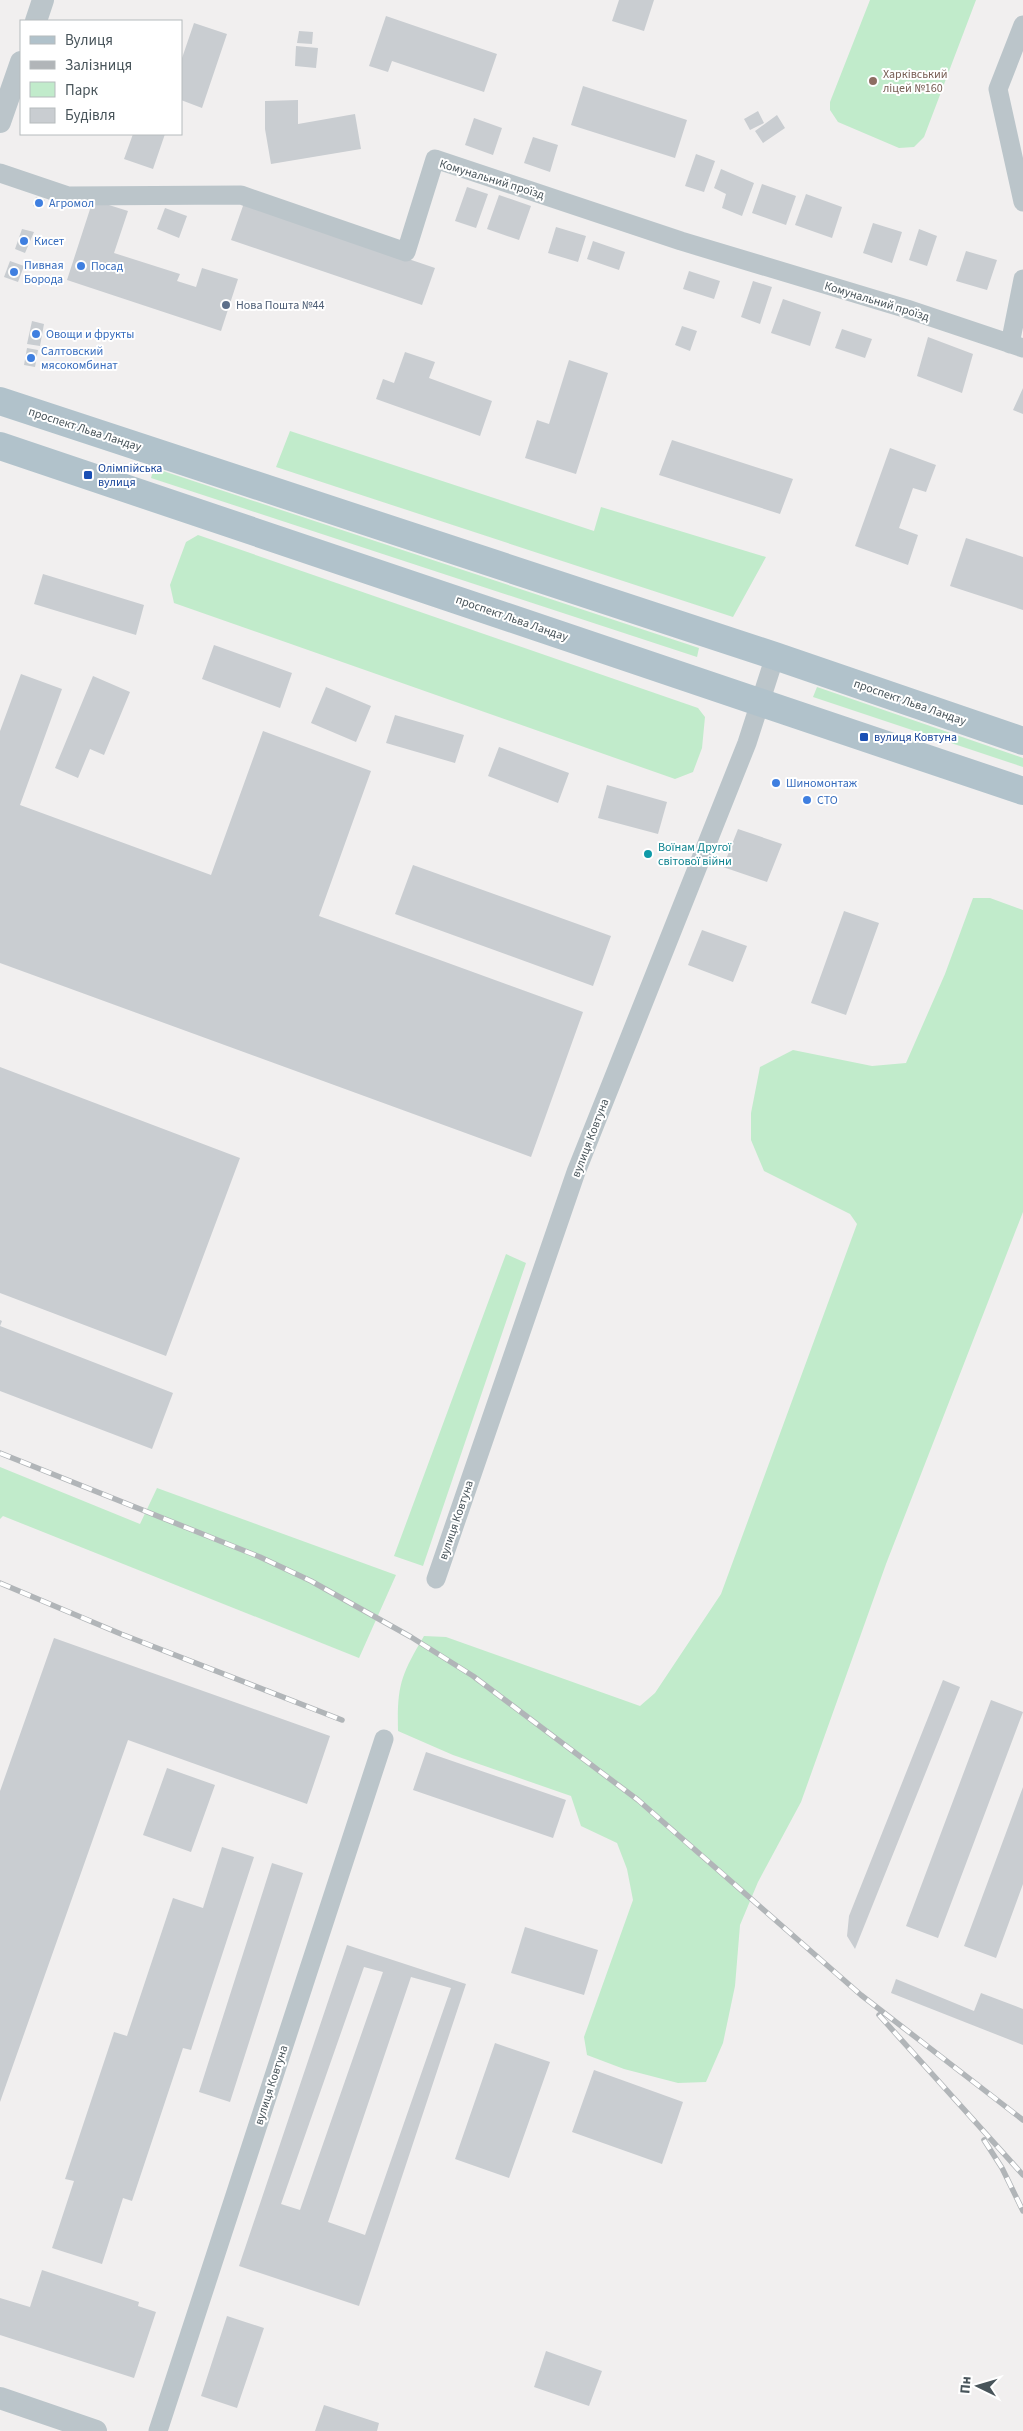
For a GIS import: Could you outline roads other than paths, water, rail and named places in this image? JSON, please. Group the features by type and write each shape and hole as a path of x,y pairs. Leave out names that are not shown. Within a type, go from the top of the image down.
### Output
{"main road":[{"name":"проспект Льва Ландау","path":"0,401 775,656 1023,741"},
{"name":"проспект Льва Ландау","path":"0,446 1023,791"}],"street":[{"path":"36,20 43,0"},
{"path":"1023,25 998,89 1023,202"},
{"path":"0,122 20,65"},
{"name":"Комунальний проїзд","path":"0,173 68,196 241,195 406,252 436,159 681,241 907,309 1016,346"},
{"path":"1016,346 1023,279"},
{"name":"вулиця Ковтуна","path":"436,1579 576,1172 729,788 761,702 775,656"},
{"name":"вулиця Ковтуна","path":"158,2431 384,1739"},
{"path":"0,2398 96,2431"}],"railway":[{"path":"0,1453 260,1557 311,1581 411,1637 473,1676 638,1800 861,1995 1023,2120"},
{"path":"0,1583 121,1634 342,1720"},
{"path":"879,2015 1023,2175"},
{"path":"984,2140 1002,2168 1023,2211"}],"place":[{"name":"Харківський ліцей №160","path":"873,81"},
{"name":"Агромол","path":"39,203"},
{"name":"Кисет","path":"24,241"},
{"name":"Посад","path":"81,266"},
{"name":"Пивная Борода","path":"14,272"},
{"name":"Нова Пошта №44","path":"226,305"},
{"name":"Овощи и фрукты","path":"36,334"},
{"name":"Салтовский мясокомбинат","path":"31,358"},
{"name":"Олімпійська вулиця","path":"88,475"},
{"name":"вулиця Ковтуна","path":"864,737"},
{"name":"Шиномонтаж","path":"776,783"},
{"name":"СТО","path":"807,800"},
{"name":"Воїнам Другої світової війни","path":"648,854"}]}
